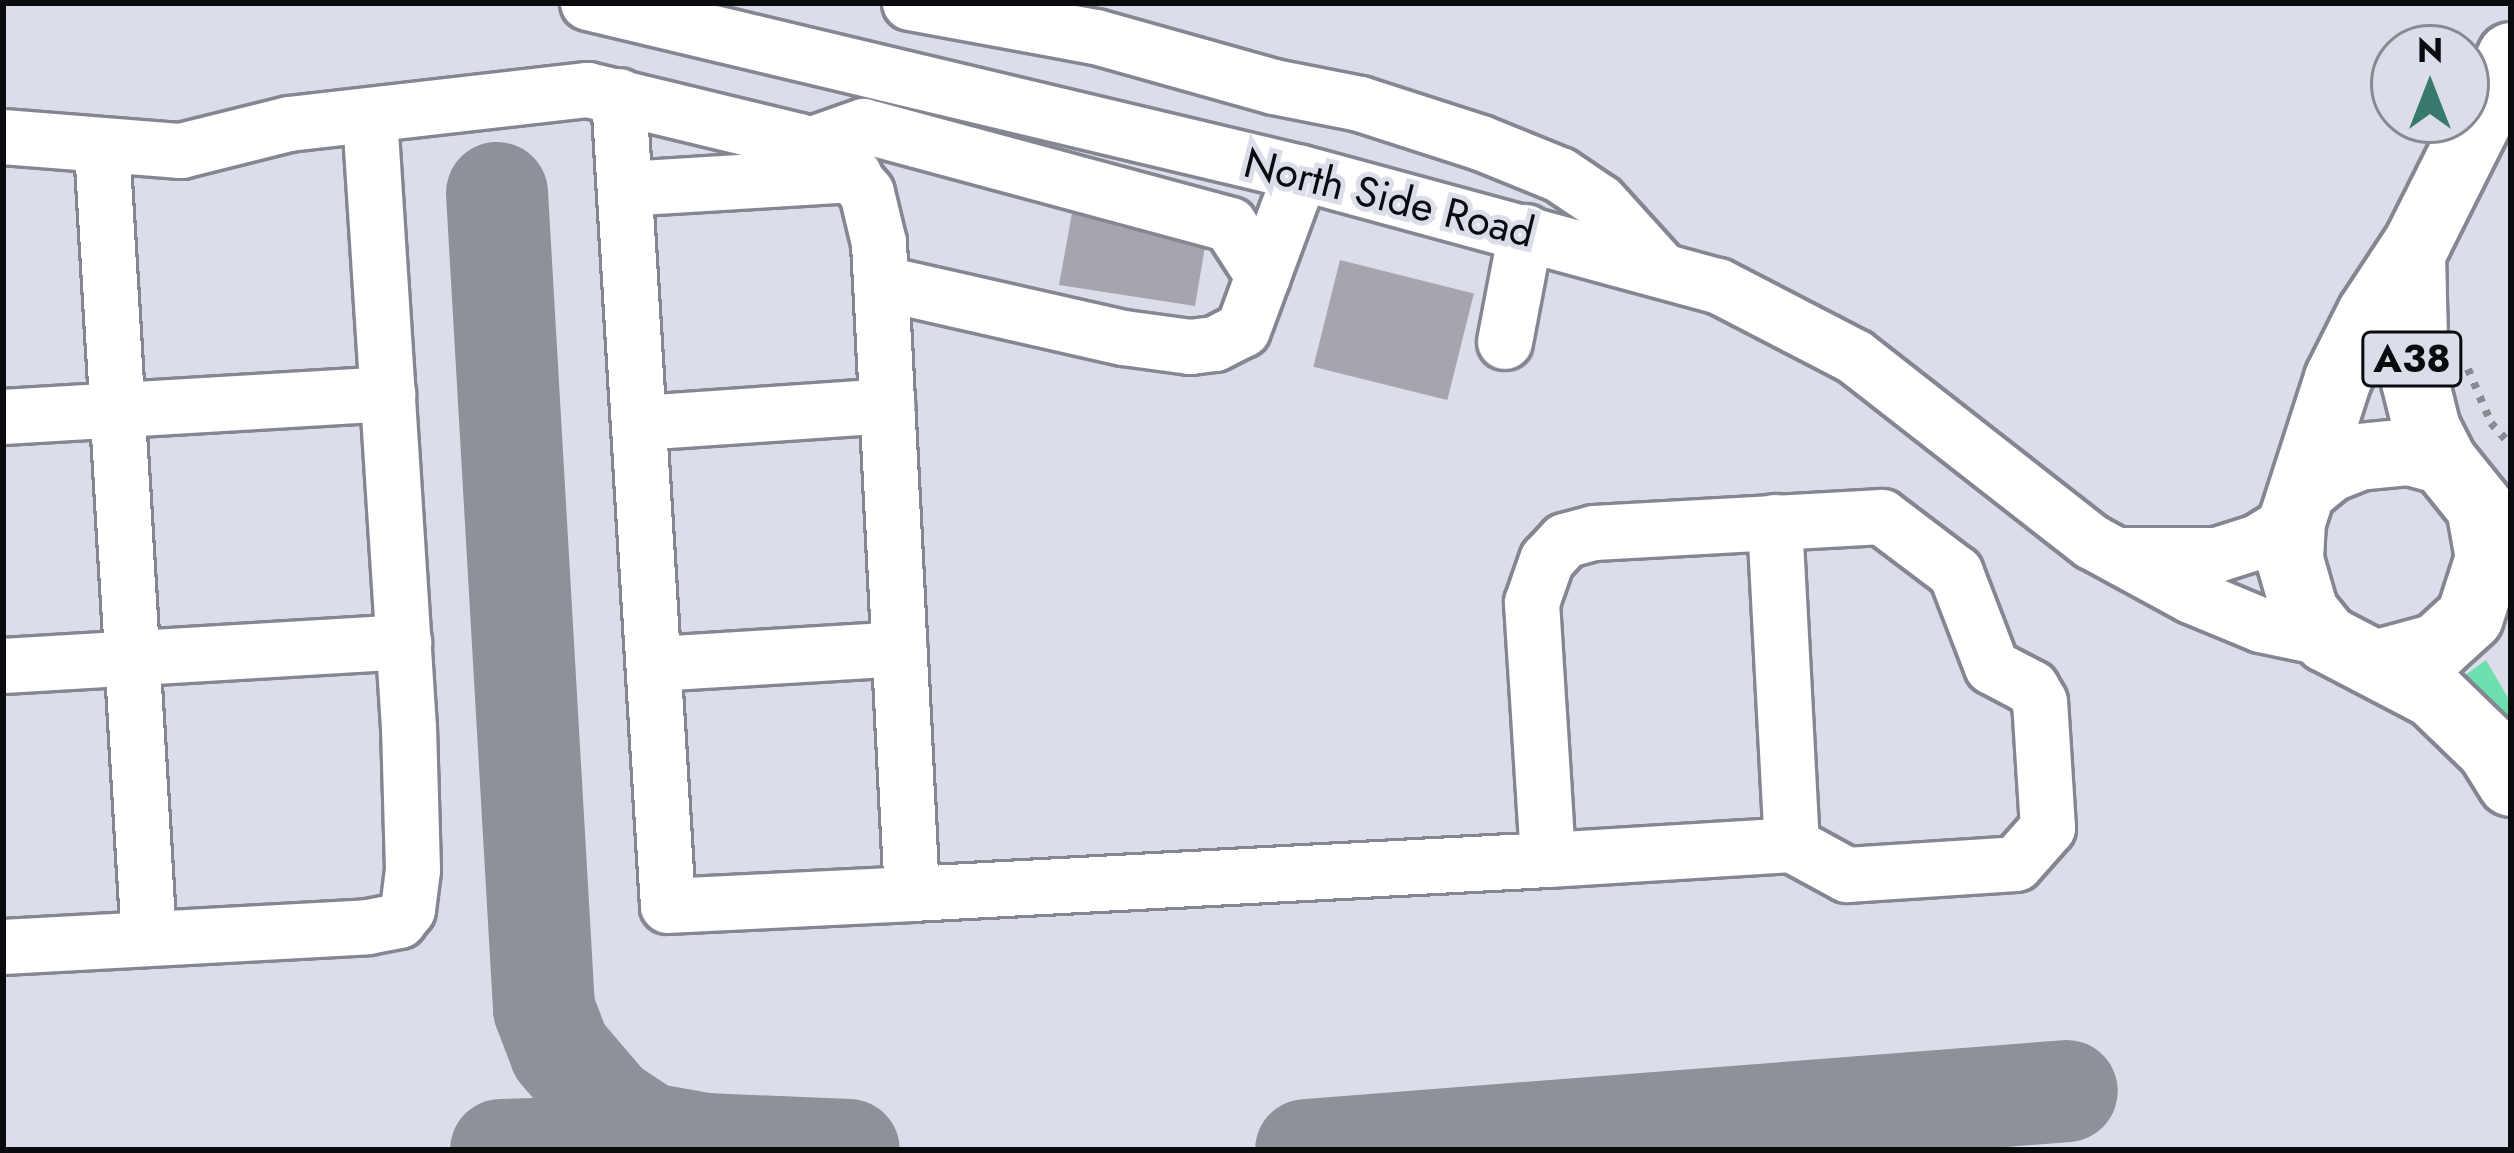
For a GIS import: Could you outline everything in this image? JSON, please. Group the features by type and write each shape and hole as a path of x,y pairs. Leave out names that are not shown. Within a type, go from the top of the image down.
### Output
{"highway":[{"name":"A38","path":"2298,505 2338,379 2370,315 2411,253 2511,56"},
{"name":"A38","path":"2411,253 2415,381 2481,506 2511,636"},
{"path":"2353,651 2411,659 2459,632 2482,593 2481,506 2410,452 2358,457 2329,469 2298,505 2290,560 2297,590 2306,612 2353,651 2410,678 2467,723 2511,783"}],"street":[{"name":"North Side Road","path":"588,3 1301,173 1659,267 1786,317 1855,357 2057,518 2116,555 2191,596 2260,625 2353,651"},
{"path":"910,3 1096,37 1274,87 1360,104 1481,142 1560,175 1600,202 1659,267"},
{"path":"1027,3 1096,37"},
{"path":"3,137 181,151 289,124 588,90 809,145 855,175 875,215 913,894"},
{"path":"619,96 668,906 1548,860 1792,845 1847,875 2016,864 2048,828 2043,717 2032,688 1992,667 1957,573 1882,517 1594,532 1565,541 1547,560 1532,603 1548,860"},
{"path":"3,947 399,921 412,897 404,642 370,116"},
{"path":"809,145 864,126 1230,225 1263,276"},
{"path":"1466,218 1491,196 1494,171 1481,142"},
{"path":"102,148 149,939"},
{"path":"880,283 1124,338 1190,347 1215,344 1243,330 1301,173"},
{"path":"625,189 855,175"},
{"path":"1504,342 1526,232"},
{"path":"3,417 388,394"},
{"path":"640,423 887,406"},
{"path":"2116,555 2217,555 2258,542 2298,505"},
{"path":"1774,523 1792,845"},
{"path":"3,666 404,642"},
{"path":"656,664 899,649"}],"path":[{"path":"2468,369 2491,423 2511,445"}],"green space":[{"path":"2486,660 2511,703 2511,747 2461,678"}],"building":[{"path":"1074,202 1122,209 1119,227 1206,241 1195,306 1059,285"},
{"path":"1340,260 1474,293 1447,400 1313,367"}],"taxiway":[{"path":"497,193 544,1009 560,1051 608,1107 649,1134 705,1144"},
{"path":"1306,1150 2067,1091"},
{"path":"501,1150 705,1144 849,1150"}]}
